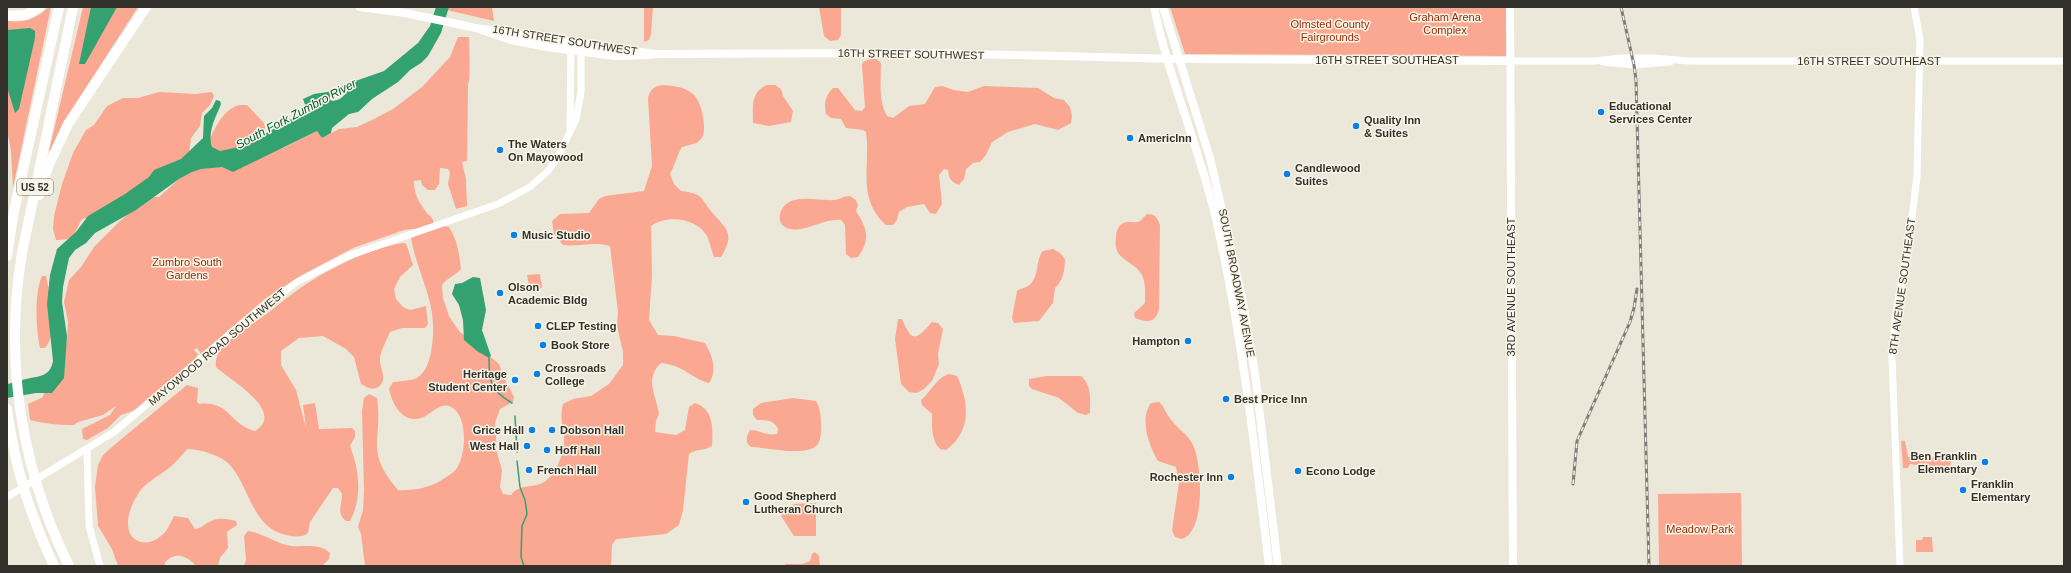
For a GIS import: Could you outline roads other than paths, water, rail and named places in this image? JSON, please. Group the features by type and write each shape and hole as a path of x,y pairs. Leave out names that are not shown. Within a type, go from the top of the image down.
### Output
{"highway":[{"path":"7,16 26,15 40,7"},
{"name":"US 52","path":"7,256 14,211 59,7"},
{"name":"US 52","path":"69,566 44,508 30,462 22,427 16,369 15,305 22,253 73,7"},
{"path":"22,253 48,167 68,124 146,7"},
{"path":"7,409 17,467 27,500 54,566"}],"main road":[{"name":"16TH STREET SOUTHWEST","path":"360,7 405,13 476,28 655,54"},
{"name":"16TH STREET SOUTHWEST","path":"389,7 405,13"},
{"name":"SOUTH BROADWAY AVENUE","path":"1154,7 1167,59 1204,174 1234,303 1244,368 1269,566"},
{"name":"SOUTH BROADWAY AVENUE","path":"1163,7 1215,176 1242,298 1255,374 1278,566"},
{"name":"3RD AVENUE SOUTHEAST","path":"1510,7 1513,566"},
{"name":"16TH STREET SOUTHWEST","path":"476,28 511,40 571,51 625,57 655,54 927,53 1179,59"},
{"name":"16TH STREET SOUTHEAST","path":"1179,59 1510,61"}],"street":[{"name":"8TH AVENUE SOUTHEAST","path":"1900,566 1892,358 1894,324 1910,234 1917,176 1920,61 1919,31 1914,7"},
{"name":"MAYOWOOD ROAD SOUTHWEST","path":"570,130 571,42"},
{"name":"MAYOWOOD ROAD SOUTHWEST","path":"7,497 87,449 134,417 250,317 297,282 348,256 498,204 526,190 554,163 563,148 576,119 580,99 581,43"},
{"name":"16TH STREET SOUTHEAST","path":"1510,61 1595,61 1621,58 1652,58 1674,61 2064,60"},
{"path":"87,449 90,526 100,566"}],"waterway":[{"path":"489,358 490,379 492,385 499,394 512,403"},
{"path":"515,416 517,452"},
{"path":"517,461 520,487 525,500 527,514 522,526 521,557 524,566"}],"railway":[{"path":"1621,7 1636,80 1649,566"},
{"path":"1573,484 1577,441 1630,322 1637,289"}],"place":[{"name":"Educational Services Center","path":"1601,112"},
{"name":"Quality Inn & Suites","path":"1356,126"},
{"name":"AmericInn","path":"1130,138"},
{"name":"The Waters On Mayowood","path":"500,150"},
{"name":"Candlewood Suites","path":"1287,174"},
{"name":"Music Studio","path":"514,235"},
{"name":"Olson Academic Bldg","path":"500,293"},
{"name":"CLEP Testing","path":"538,326"},
{"name":"Hampton","path":"1188,341"},
{"name":"Book Store","path":"543,345"},
{"name":"Crossroads College","path":"537,374"},
{"name":"Heritage Student Center","path":"515,380"},
{"name":"Best Price Inn","path":"1226,399"},
{"name":"Grice Hall","path":"532,430"},
{"name":"Dobson Hall","path":"552,430"},
{"name":"West Hall","path":"527,446"},
{"name":"Hoff Hall","path":"547,450"},
{"name":"Ben Franklin Elementary","path":"1985,462"},
{"name":"French Hall","path":"529,470"},
{"name":"Econo Lodge","path":"1298,471"},
{"name":"Rochester Inn","path":"1231,477"},
{"name":"Franklin Elementary","path":"1963,490"},
{"name":"Good Shepherd Lutheran Church","path":"746,502"}],"park label":[{"name":"Graham Arena Complex","path":"1445,23"},
{"name":"Olmsted County Fairgrounds","path":"1330,30"},
{"name":"Zumbro South Gardens","path":"187,268"},
{"name":"Meadow Park","path":"1700,529"}],"water label":[{"name":"South Fork Zumbro River","path":"296,114"}]}
